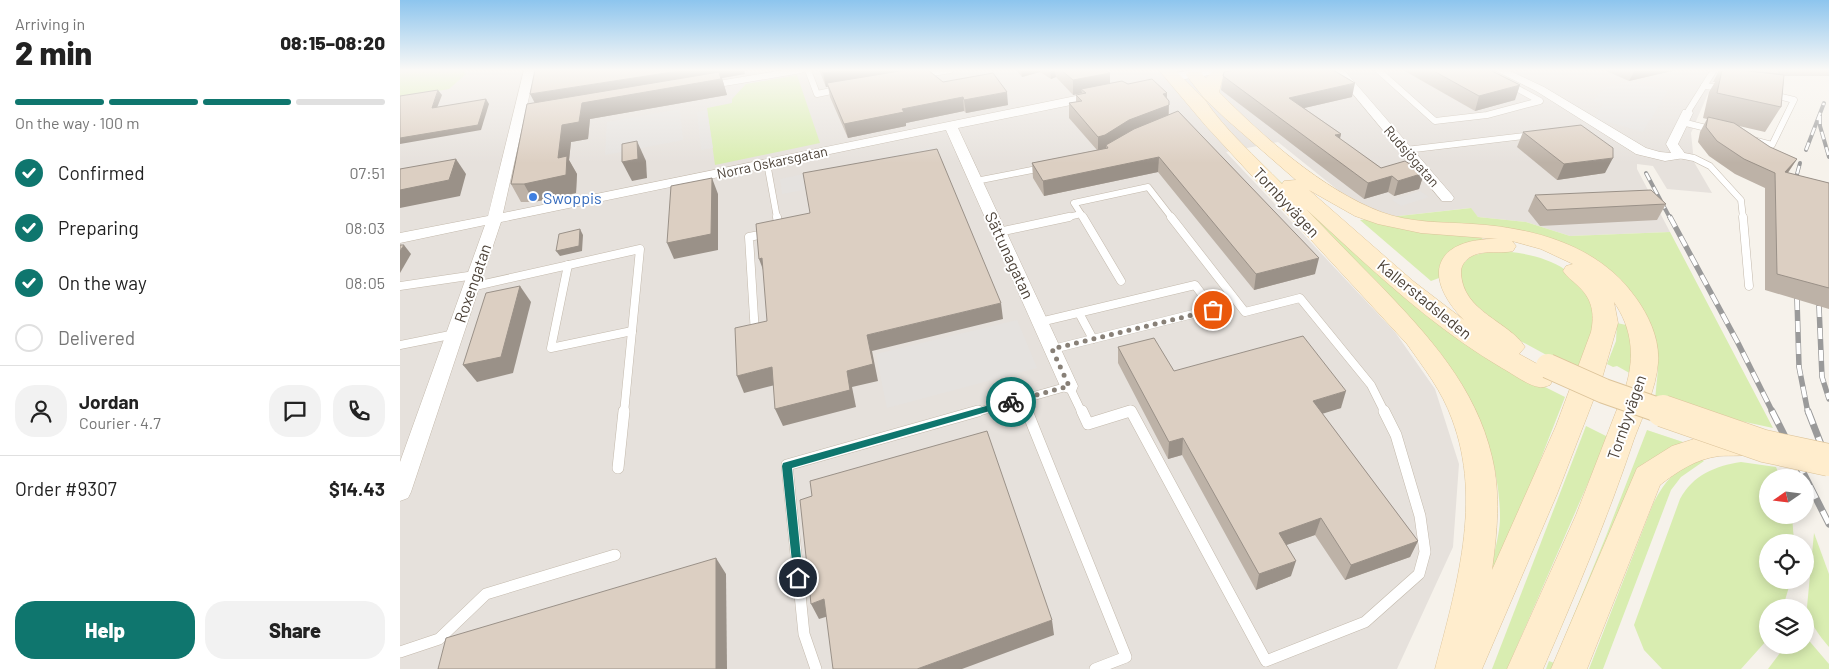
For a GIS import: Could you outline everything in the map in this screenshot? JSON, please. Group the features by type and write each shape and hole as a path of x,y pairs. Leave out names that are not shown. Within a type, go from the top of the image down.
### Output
{"main road":[{"name":"Tornbyvägen","path":"1201,101 1219,129 1416,338 1438,364 1455,393 1468,421 1478,454 1482,487 1483,521 1473,590 1453,669"},
{"name":"Kallerstadsleden","path":"1210,101 1421,300 1471,338 1545,372 1602,406 1643,421 1730,444 1764,446"},
{"name":"Kallerstadsleden","path":"1214,101 1302,175 1437,296 1470,322 1512,347 1545,372 1764,446 1829,460"},
{"name":"Tornbyvägen","path":"1302,175 1345,203 1386,220 1440,229 1507,234 1548,244 1587,263 1602,274 1626,300 1634,314 1641,332 1645,353 1642,379 1617,448 1525,669"},
{"path":"1463,669 1538,505 1596,358 1606,318 1604,305 1597,292 1575,271 1554,258 1519,247 1501,246 1486,246 1461,253 1450,267 1448,276 1452,288 1460,301 1474,316 1512,347"},
{"path":"1569,669 1648,477 1664,464 1681,455 1702,447 1730,444"}],"street":[{"name":"Roxengatan","path":"400,492 494,220 522,118 524,101"},
{"name":"Norra Oskarsgatan","path":"400,238 1066,101"},
{"name":"Rudsjögatan","path":"1365,101 1448,198"},
{"path":"1557,101 1590,124 1621,138 1641,151 1668,158 1679,155 1672,144 1685,118"},
{"name":"Sättunagatan","path":"950,125 1069,386"}],"lane":[{"path":"1412,101 1434,121 1487,115 1539,101"},
{"path":"1695,101 1685,118 1718,131"},
{"path":"1745,138 1772,144 1793,101"},
{"path":"1406,150 1541,134"},
{"path":"1679,155 1694,158 1710,166 1741,200 1749,286"},
{"path":"755,334 749,237 779,231 773,188 767,163"},
{"path":"976,181 1053,166"},
{"path":"816,669 804,634 787,466 1069,386 1088,424 1131,411 1266,661 1365,622 1419,574 1425,552 1420,516 1396,435 1371,385 1300,298 1245,312 1148,187 1074,203 1121,281"},
{"path":"999,232 1081,214"},
{"path":"400,286 473,281 568,265 640,249 618,468"},
{"path":"568,265 551,348 632,331"},
{"path":"1040,322 1196,285 1213,310 1052,349"},
{"path":"1079,313 1093,339"},
{"path":"400,346 455,334"},
{"path":"1022,399 1126,657 1095,669"},
{"path":"400,652 439,639 486,594 615,555"}],"shaded area":[{"path":"400,101 1705,101 1691,133 1694,162 1712,193 1667,189 1653,166 1637,164 1637,169 1670,232 1570,236 1526,222 1478,217 1470,208 1390,217 1373,211 1339,191 1278,142 1226,152 1395,332 1435,389 1459,464 1453,547 1397,669 400,669"},
{"path":"1594,101 1662,101 1643,132 1595,118 1603,104"},
{"path":"680,109 683,140 605,155 607,122"},
{"path":"707,110 713,148 701,150 697,112"},
{"path":"933,147 940,164 782,194 780,179"},
{"path":"1420,191 1429,197 1401,206 1392,200"},
{"path":"1017,320 1037,368 887,408 876,354"}],"green space":[{"path":"732,101 806,101 820,143 715,165 707,108 732,103"},
{"path":"1236,141 1394,285 1523,376 1565,397 1485,601 1485,592 1500,526 1499,501 1490,451 1473,404 1446,361"},
{"path":"1471,208 1478,217 1526,222 1570,236 1670,232 1773,428 1685,409 1655,400 1658,369 1656,347 1642,307 1623,282 1611,271 1571,246 1390,217"},
{"path":"1368,219 1481,237 1484,241 1444,259 1439,267 1439,278 1431,281 1360,220"},
{"path":"1492,251 1522,254 1551,262 1576,278 1585,289 1592,303 1596,318 1583,370 1552,358 1515,338 1465,296 1459,268 1471,256"},
{"path":"1617,323 1631,326 1633,375 1617,366 1613,367 1607,364 1616,341"},
{"path":"1586,426 1608,437 1507,669 1492,669"},
{"path":"1647,430 1683,442 1646,462 1555,669 1546,669 1549,661 1554,663"},
{"path":"1701,459 1704,461 1681,477 1671,490 1603,669 1589,669 1653,504 1672,476"},
{"path":"1741,462 1776,467 1777,469 1759,469 1759,524 1793,524 1793,534 1759,534 1759,589 1788,589 1785,599 1759,599 1759,649 1741,669 1662,669 1644,650 1634,625 1680,499 1698,478 1722,466"},
{"path":"1814,534 1829,574 1829,647 1814,626 1814,599 1808,599 1809,589 1814,589"},
{"path":"1814,646 1829,664 1829,669 1768,669 1779,654 1814,654"}],"building":[{"path":"400,101 434,101 432,108 473,101 485,101 478,125 400,138"},
{"path":"544,101 592,101 582,103 579,122 562,125 558,158 567,156 566,175 524,184 511,184 527,104"},
{"path":"835,101 942,101 902,109 904,112 844,124"},
{"path":"1081,101 1169,101 1169,105 1129,120 1105,135 1098,137 1069,103"},
{"path":"1257,101 1294,101 1341,134 1335,135 1381,168 1405,161 1424,173 1398,181 1392,176 1368,183"},
{"path":"1755,101 1782,101 1781,107"},
{"path":"1178,111 1319,258 1256,274 1159,157 1043,181 1032,163 1108,148 1106,145 1134,129"},
{"path":"1708,117 1734,123 1770,147 1797,159 1785,172 1829,183 1829,288 1777,274 1775,173 1744,159 1717,141 1706,127"},
{"path":"1581,125 1613,148 1613,158 1564,164 1523,132"},
{"path":"637,141 638,159 622,162 622,144"},
{"path":"937,149 1001,303 867,335 873,364 847,371 850,390 775,409 772,367 737,376 735,328 767,321 762,258 759,259 756,224 810,213 803,173"},
{"path":"456,159 449,180 400,190 400,169"},
{"path":"712,178 711,234 667,243 671,186"},
{"path":"1651,190 1666,204 1547,210 1535,195"},
{"path":"580,229 579,246 556,251 559,234"},
{"path":"520,286 501,357 463,365 486,293"},
{"path":"1303,336 1346,391 1313,401 1418,541 1351,565 1321,518 1279,533 1296,561 1259,574 1183,438 1169,442 1118,347 1154,338 1174,371"},
{"path":"987,431 1052,620 917,669 833,669 824,599 811,604 800,500 812,496 810,481"},
{"path":"716,558 716,669 438,669 446,638"}],"railway":[{"path":"1806,150 1824,103"},
{"path":"1820,116 1820,126 1829,157"},
{"path":"1793,189 1800,163"},
{"path":"1646,173 1670,218"},
{"path":"1670,217 1738,343 1772,411"},
{"path":"1797,299 1799,367 1808,413"},
{"path":"1819,306 1822,377 1829,399"},
{"path":"1772,411 1829,524"},
{"path":"1808,411 1829,465"}],"way so far":[{"path":"1011,402 1069,386 1052,349 1213,310"}],"place":[{"name":"Swoppis","path":"533,197"}],"route":[{"path":"798,578 787,466 1011,402"}]}
